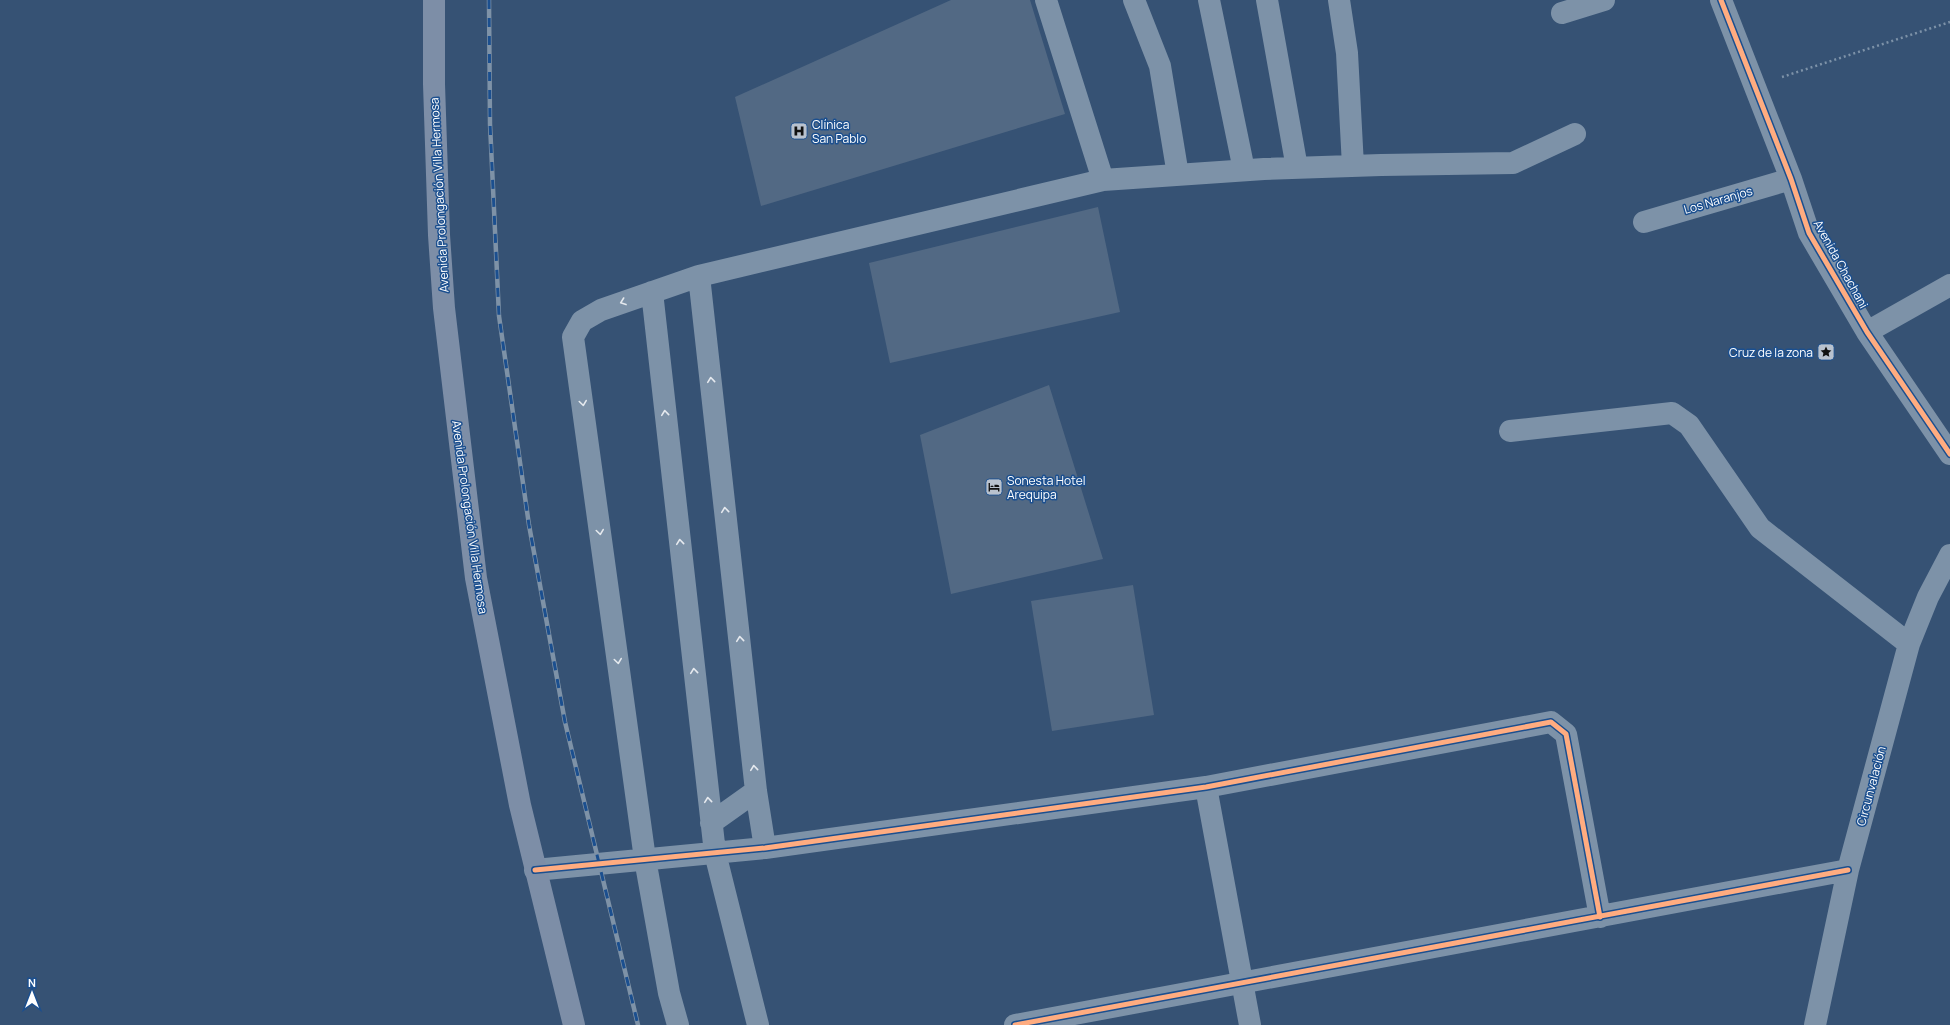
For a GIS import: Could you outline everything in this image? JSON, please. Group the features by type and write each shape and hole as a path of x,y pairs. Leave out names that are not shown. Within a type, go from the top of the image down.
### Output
{"main road":[{"name":"Avenida Prolongación Villa Hermosa","path":"434,0 434,92 439,234 444,308 476,578 520,805 574,1025"}],"street":[{"path":"1046,0 1103,180"},
{"path":"1134,0 1160,66 1178,175"},
{"path":"1209,0 1244,170"},
{"path":"1267,0 1297,168"},
{"path":"1339,0 1347,53 1353,166"},
{"path":"1562,13 1604,0"},
{"name":"Avenida Chachani","path":"1722,0 1791,179 1809,233 1867,332 1950,454"},
{"path":"678,1025 669,993 645,859 574,337 582,321 601,310 699,276 1103,180 1244,170 1353,166 1513,164 1575,134"},
{"name":"Los Naranjos","path":"1644,222 1791,179"},
{"path":"699,276 756,791 765,848"},
{"path":"1867,332 1950,285"},
{"path":"652,292 714,853 758,1025"},
{"path":"1510,431 1672,413 1689,425 1760,528 1909,644"},
{"name":"Circunvalación","path":"1815,1025 1848,870 1909,644 1928,597 1950,555"},
{"path":"535,870 765,848 1206,787 1551,722 1566,734 1600,916"},
{"path":"1206,787 1250,1025"},
{"path":"711,823 756,791"},
{"path":"1015,1025 1242,984 1848,870"}],"path":[{"path":"1755,86 1950,22"}],"building":[{"path":"951,0 1030,0 1065,114 761,206 735,97"},
{"path":"1098,207 1120,312 890,363 869,263"},
{"path":"1049,385 1103,559 951,594 920,435"},
{"path":"1133,585 1154,715 1052,731 1031,601"}],"railway":[{"path":"489,0 490,124 499,316 529,525 565,722 638,1025"}],"cycle path":[{"path":"1721,0 1791,179 1809,233 1867,332 1950,454"},
{"path":"535,870 765,848 1206,787 1551,722 1566,734 1600,917"},
{"path":"1015,1025 1848,870"}],"place":[{"name":"Clínica San Pablo","path":"799,131"},
{"name":"Cruz de la zona","path":"1826,352"},
{"name":"Sonesta Hotel Arequipa","path":"994,487"}]}
